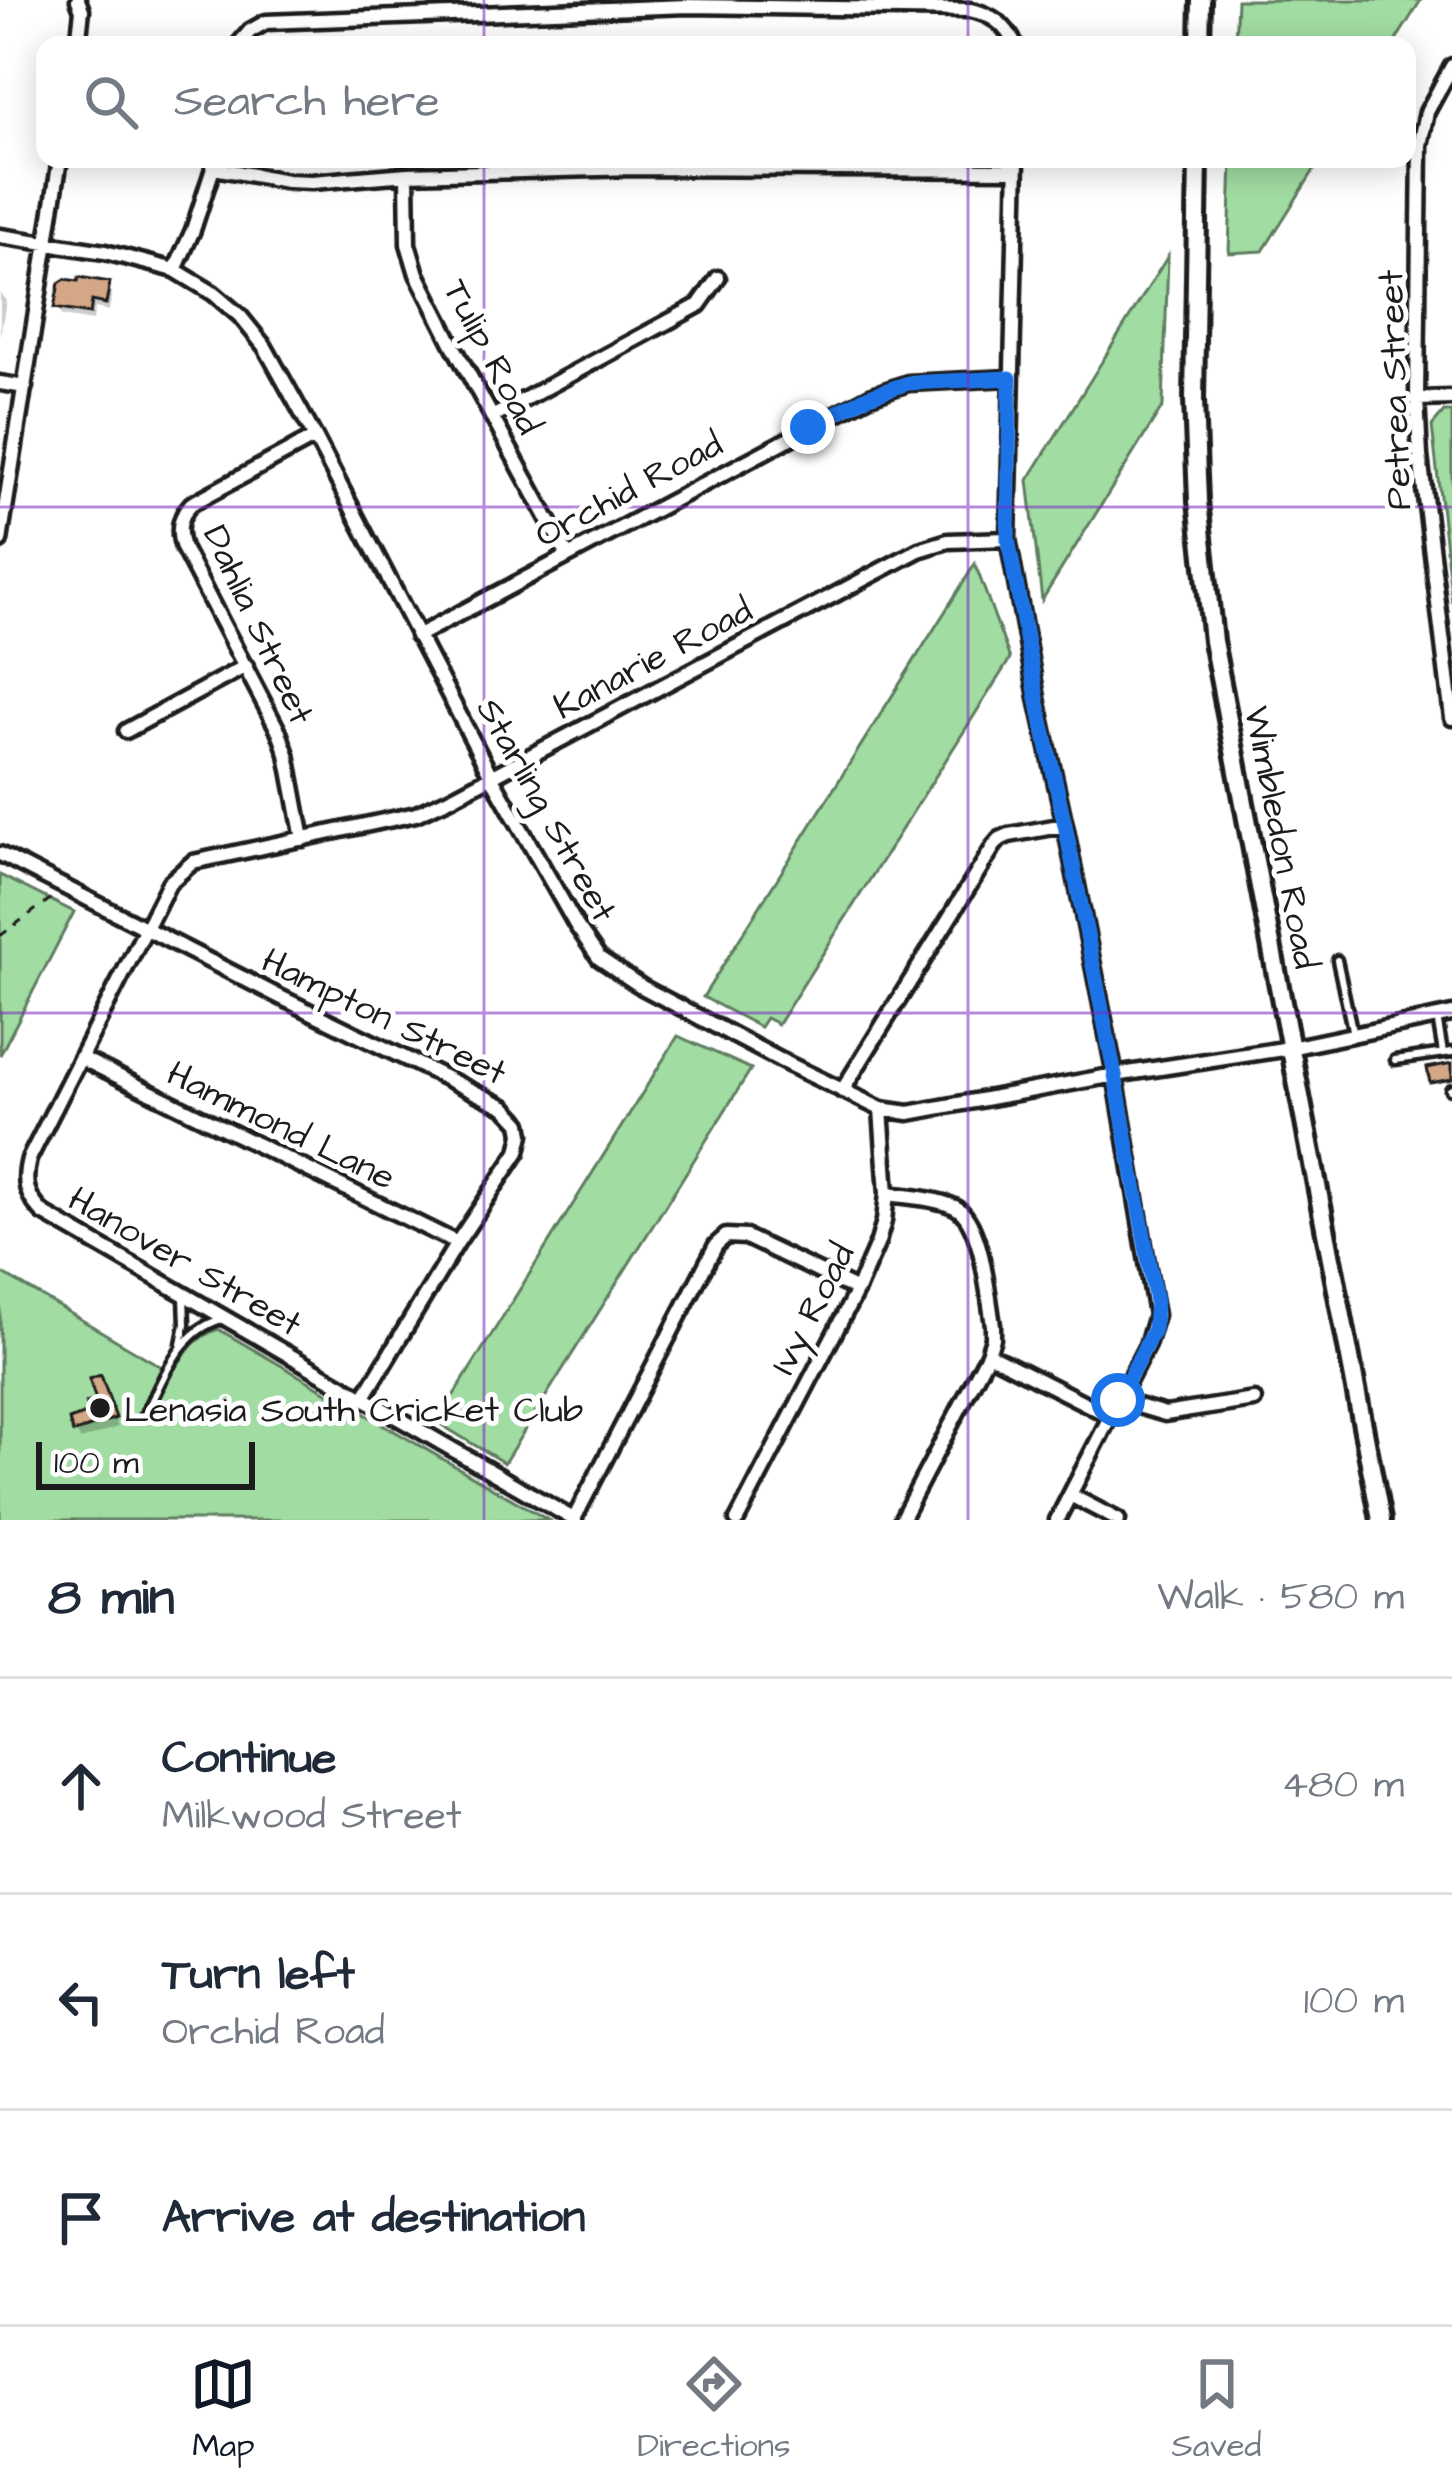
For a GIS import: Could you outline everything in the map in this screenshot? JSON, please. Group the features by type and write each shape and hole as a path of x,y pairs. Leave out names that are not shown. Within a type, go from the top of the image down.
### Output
{"street":[{"path":"78,0 80,36"},
{"path":"1200,36 1201,0"},
{"path":"246,36 266,22 748,6 970,10 994,18 1011,36"},
{"name":"Petrea Street","path":"1452,66 1427,112 1420,145 1417,399 1452,718"},
{"path":"0,541 59,168"},
{"path":"176,270 213,168"},
{"path":"235,168 312,182 407,174 676,168"},
{"path":"1016,168 1008,539 1115,1075 1156,1315 1147,1345 1057,1520"},
{"name":"Wimbledon Road","path":"1198,168 1194,400 1204,557 1224,703 1382,1520"},
{"name":"Tulip Road","path":"407,174 411,257 567,554"},
{"name":"Starling Street","path":"0,236 105,252 176,270 240,316 265,347 315,437 491,776 575,925 599,958 642,987 842,1091 881,1108 909,1113 1289,1048 1444,1016"},
{"path":"492,417 699,304 718,278"},
{"name":"Orchid Road","path":"417,636 869,396 908,383 1010,378"},
{"path":"0,382 25,387"},
{"path":"1417,399 1452,398"},
{"name":"Dahlia Street","path":"303,839 279,732 179,533 182,515 191,504 315,437"},
{"name":"Kanarie Road","path":"147,929 170,884 193,862 416,814 919,550 948,541 1008,539"},
{"path":"126,730 246,666"},
{"path":"842,1091 994,846 1009,835 1065,825"},
{"name":"Hampton Street","path":"0,854 485,1097 513,1114 520,1124 518,1152 364,1397"},
{"name":"Hanover Street","path":"147,929 29,1159 28,1195 43,1213 575,1520"},
{"name":"Hammond Lane","path":"82,1058 457,1243"},
{"name":"Ivy Road","path":"737,1520 878,1242 887,1194 881,1108"},
{"path":"887,1194 965,1214 972,1223 993,1325 988,1354 902,1520"},
{"path":"575,1520 716,1245 727,1236 746,1237 856,1290"},
{"path":"988,1354 1109,1416"},
{"path":"1118,1400 1165,1414 1254,1400"},
{"path":"1070,1495 1118,1520"}],"lane":[{"path":"1337,960 1353,1034"},
{"path":"1395,1060 1448,1053 1444,1016"},
{"path":"180,1347 187,1307 183,1292"},
{"path":"144,1417 180,1347 208,1322 225,1318"}],"path":[{"path":"0,935 51,901 59,885"}],"green space":[{"path":"1237,0 1421,0 1399,36 1235,36"},
{"path":"1232,168 1315,168 1263,251 1229,253"},
{"path":"1168,256 1163,406 1042,600 1028,480"},
{"path":"1444,412 1452,412 1452,602 1432,426"},
{"path":"975,564 1010,659 778,1024 766,1018 760,1027 703,997"},
{"path":"0,875 74,912 0,1055"},
{"path":"678,1036 751,1069 504,1463 437,1422"},
{"path":"0,1272 172,1373 196,1342 218,1329 548,1520 0,1520"}],"building":[{"path":"79,277 110,282 106,304 92,301 90,314 54,308 59,283"},
{"path":"1452,1063 1452,1079 1430,1083 1427,1068"},
{"name":"Lenasia South Cricket Club","path":"101,1375 116,1418 73,1433 69,1420 89,1413 86,1403 96,1400 89,1379"}],"place":[{"name":"Lenasia South Cricket Club","path":"100,1408"}],"route":[{"path":"808,427 869,396 908,383 1010,378 1008,539 1156,1302 1154,1329 1118,1400"}]}
